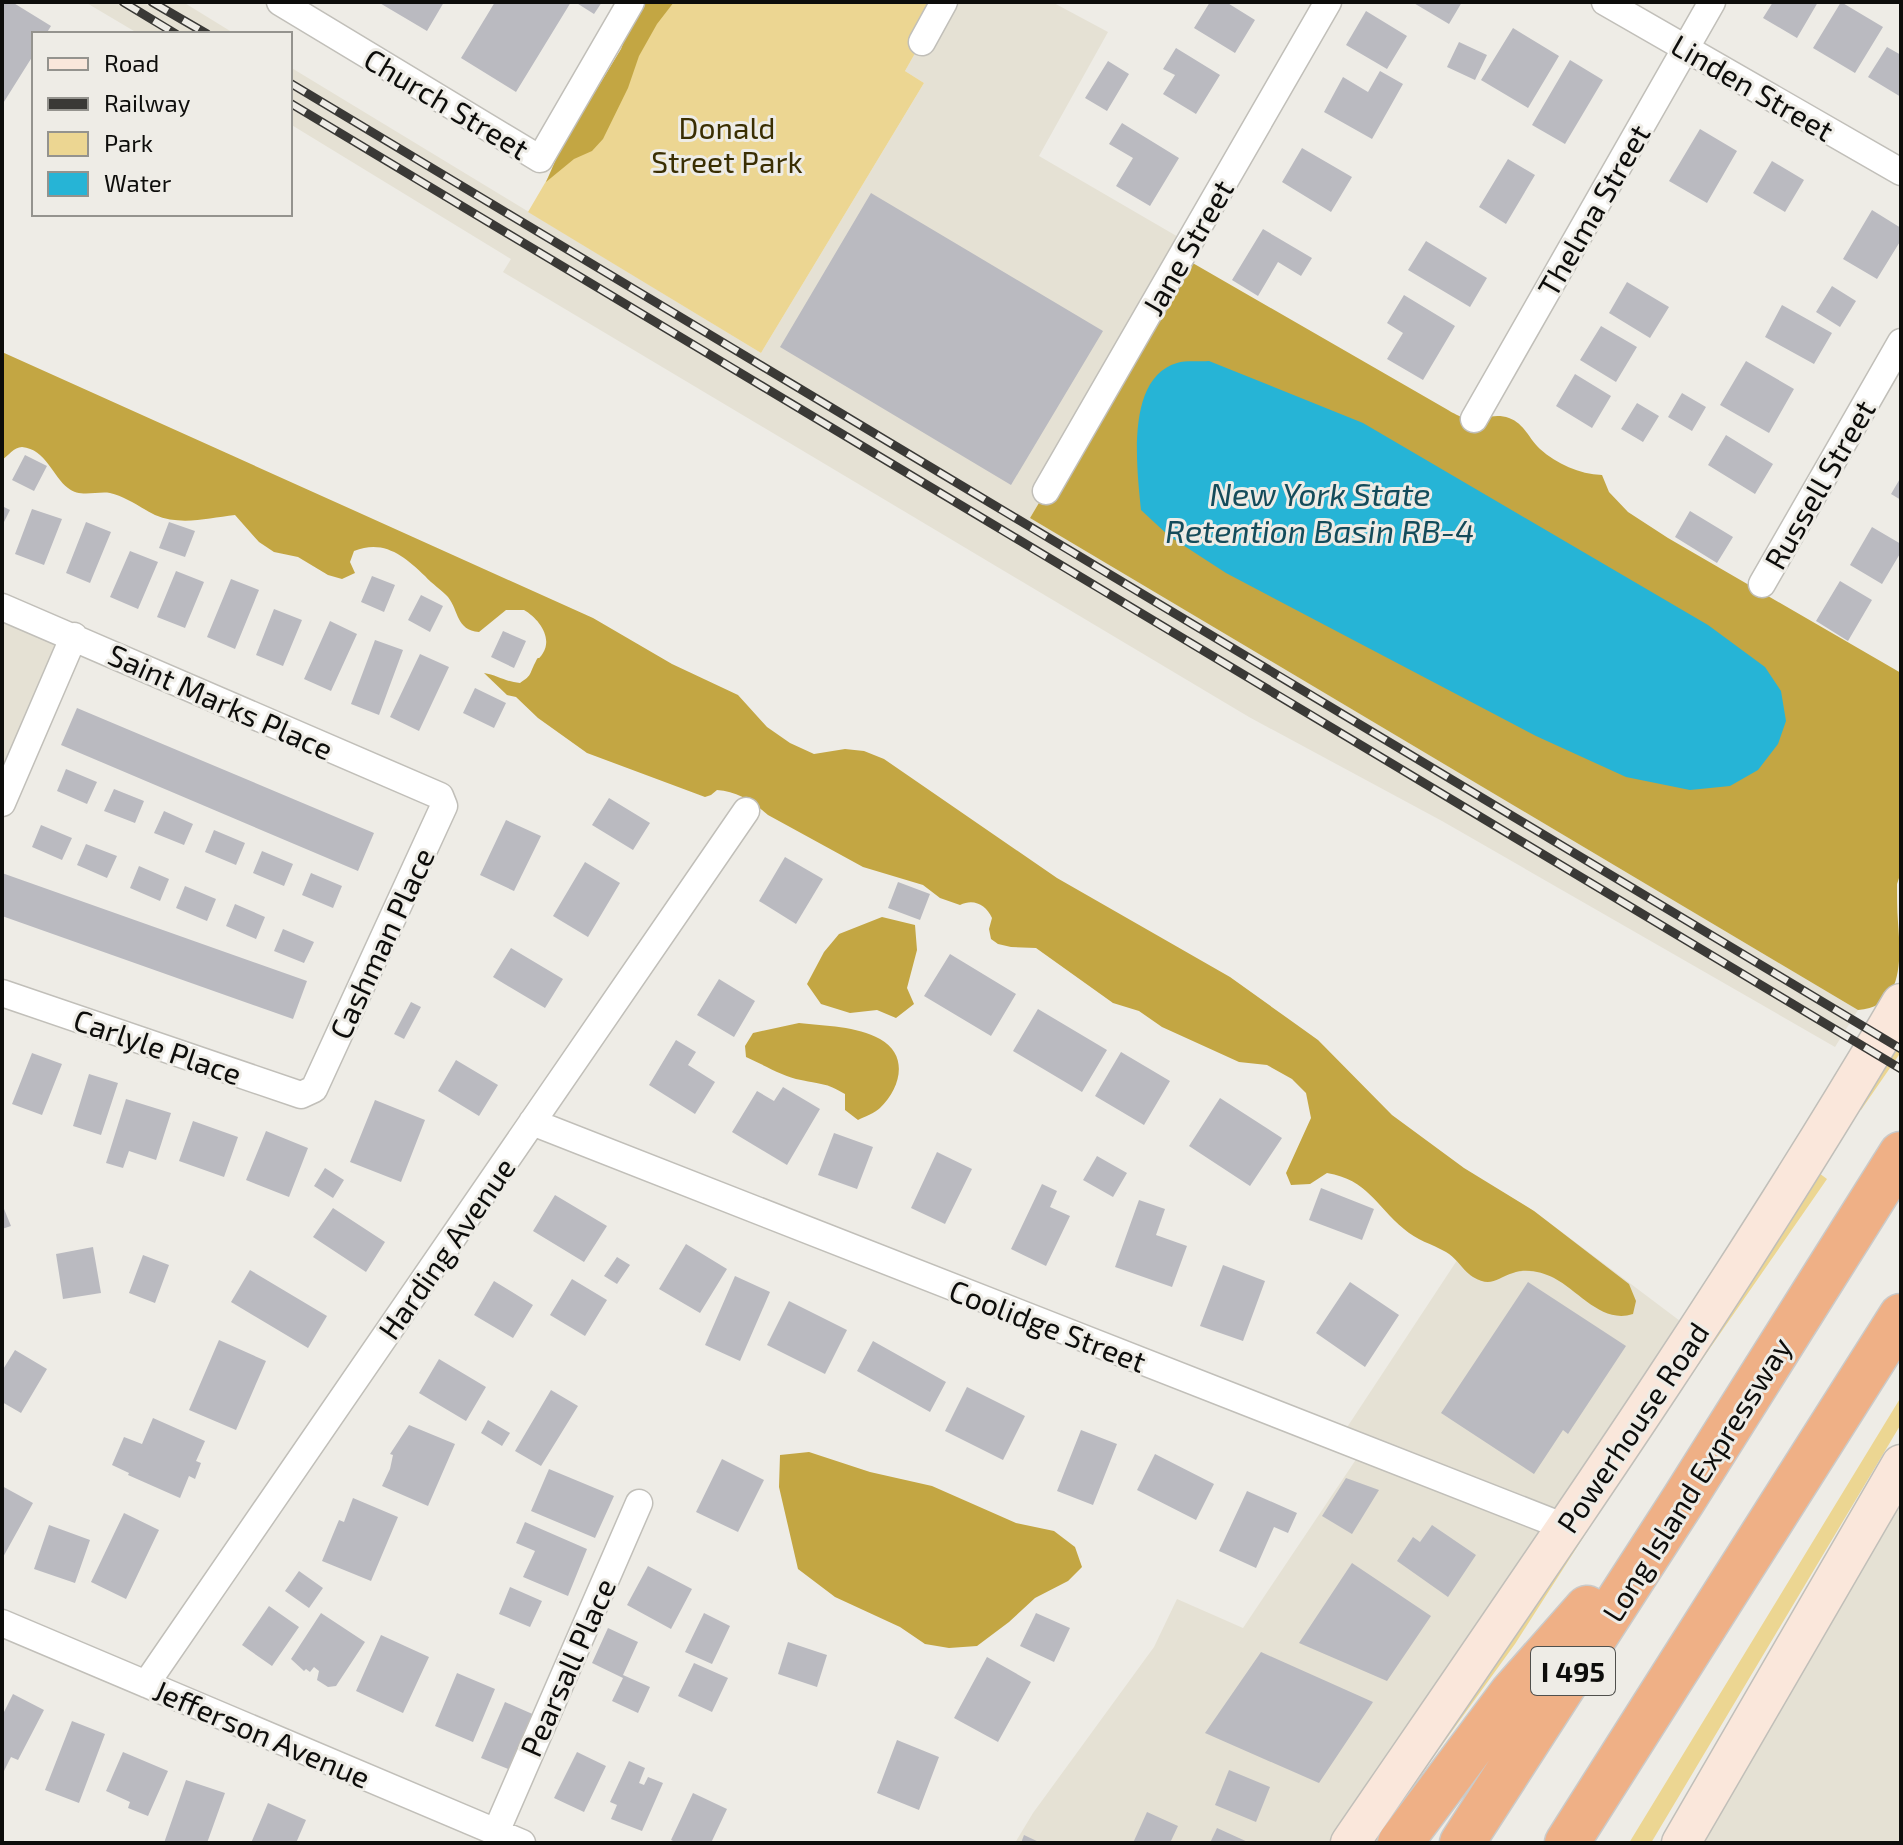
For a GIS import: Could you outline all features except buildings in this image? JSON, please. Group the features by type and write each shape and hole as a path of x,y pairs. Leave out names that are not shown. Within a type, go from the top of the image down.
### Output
{"highway":[{"name":"Long Island Expressway","path":"1462,1843 1901,1154"},
{"name":"I 495","path":"1567,1843 1901,1316"},
{"path":"1400,1843 1512,1693 1684,1499"},
{"path":"1593,1843 1648,1718"}],"main road":[{"name":"Powerhouse Road","path":"1350,1843 1743,1260 1901,1003"},
{"path":"1681,1843 1901,1464"}],"street":[{"name":"Church Street","path":"280,2 540,159 631,2"},
{"name":"Jane Street","path":"1046,491 1328,2"},
{"name":"Linden Street","path":"1605,2 1901,172"},
{"name":"Thelma Street","path":"1474,419 1712,2"},
{"path":"922,42 942,3"},
{"name":"Russell Street","path":"1762,584 1901,342"},
{"name":"Saint Marks Place","path":"2,607 440,796"},
{"path":"2,803 74,636"},
{"name":"Cashman Place","path":"314,1089 444,806 440,796"},
{"name":"Harding Avenue","path":"146,1684 746,811"},
{"name":"Carlyle Place","path":"2,993 301,1095 314,1089"},
{"name":"Coolidge Street","path":"532,1122 1565,1527"},
{"name":"Pearsall Place","path":"496,1832 639,1503"},
{"name":"Jefferson Avenue","path":"2,1623 522,1843"}],"shaded area":[{"path":"85,2 183,2 232,32 136,32"},
{"path":"639,2 674,2 639,56 628,88 603,139 592,151 574,159 546,182 560,150 621,49"},
{"path":"944,2 1052,2 1108,32 1039,156 1192,245 1030,518 1858,1010 1835,1047 1442,821 1249,717 503,272 511,259 292,125 292,68 761,353 924,83 905,71"},
{"path":"1184,258 1456,415 1471,419 1503,416 1514,421 1554,459 1577,470 1602,475 1609,492 1628,512 1901,673 1901,872 1897,884 1899,966 1896,980 1884,1000 1873,1007 1858,1010 1030,518"},
{"path":"2,352 593,618 672,664 738,695 767,727 790,743 814,754 845,749 864,751 884,759 1057,878 1230,977 1318,1040 1392,1115 1464,1168 1534,1211 1629,1284 1636,1301 1633,1314 1611,1315 1601,1311 1564,1284 1539,1272 1523,1271 1494,1281 1479,1280 1450,1255 1409,1233 1362,1187 1341,1176 1327,1173 1310,1184 1291,1185 1286,1173 1311,1118 1306,1093 1292,1079 1267,1065 1239,1062 1162,1027 1139,1011 1113,1003 1036,948 998,944 991,939 989,929 992,918 979,904 970,902 960,905 940,898 923,885 863,867 738,795 717,790 705,797 587,753 538,718 516,697 507,695 484,673 520,683 530,674 546,647 546,641 539,623 524,610 506,610 479,632 472,630 462,624 446,594 409,562 384,548 354,551 350,562 355,573 342,579 328,575 298,557 274,552 259,542 235,515 195,520 165,518 116,495 73,491 43,458 30,449 16,448 2,460"},
{"path":"2,607 73,636 2,803"},
{"path":"882,917 915,925 917,950 907,988 914,1004 896,1018 877,1010 850,1013 821,1004 807,984 824,952 839,934"},
{"path":"799,1023 861,1031 889,1046 895,1054 899,1072 893,1091 880,1108 858,1120 845,1110 845,1094 838,1090 787,1076 746,1057 745,1046 753,1033"},
{"path":"1502,1192 1534,1211 1696,1333 1350,1843 1015,1843 1033,1813 1154,1647 1177,1599 1243,1628 1363,1449 1340,1438"},
{"path":"809,1452 870,1472 932,1486 1016,1523 1054,1531 1075,1547 1082,1567 1068,1581 1035,1598 977,1646 949,1648 925,1644 900,1627 835,1597 798,1569 779,1487 780,1455"},
{"path":"1901,1464 1901,1843 1681,1843"}],"green space":[{"name":"Donald Street Park","path":"651,2 943,4 905,71 924,83 761,353 528,212"},
{"path":"1901,1033 1901,1052 1861,1110 1856,1107"},
{"path":"1815,1170 1827,1179 1636,1455 1515,1644 1371,1843"},
{"path":"1901,1397 1901,1424 1651,1843 1629,1843"}],"water":[{"name":"New York State Retention Basin RB-4","path":"1209,361 1363,423 1708,625 1765,667 1781,691 1786,721 1778,744 1758,770 1730,786 1690,790 1626,777 1536,736 1226,573 1169,536 1141,510 1137,449 1142,405 1149,387 1160,372 1181,362"}],"railway":[{"path":"123,2 173,32"},
{"path":"152,2 204,32"},
{"path":"292,84 1901,1049"},
{"path":"292,104 1901,1069"}]}
